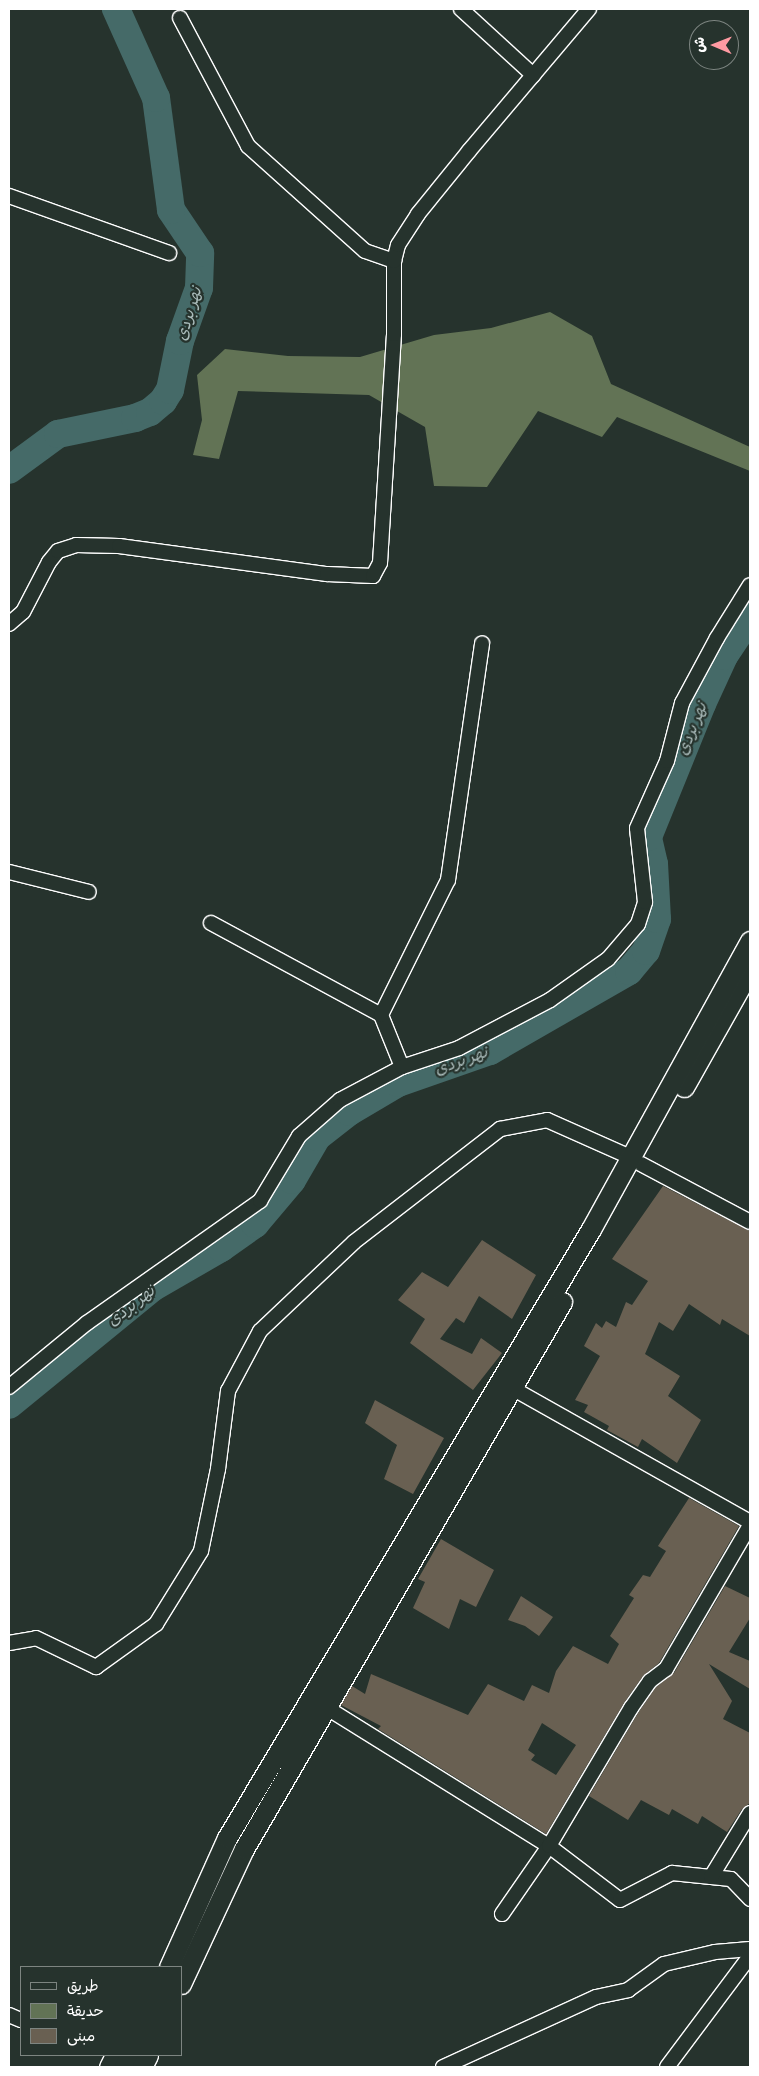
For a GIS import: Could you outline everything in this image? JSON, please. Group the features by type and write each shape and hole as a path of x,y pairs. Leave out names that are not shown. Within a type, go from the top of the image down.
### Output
{"main road":[{"path":"182,1982 244,1849 512,1388 636,1160 750,940"},
{"path":"169,1966 227,1838 750,970"}],"street":[{"path":"462,9 533,75"},
{"path":"9,624 23,612 49,562 58,552 76,545 119,546 327,574 373,576 380,563 394,334 394,261 398,245 418,214 589,9"},
{"path":"180,18 248,146 365,251 394,261"},
{"path":"9,196 169,253"},
{"path":"9,1387 87,1323 260,1201 299,1136 340,1100 402,1067 459,1048 550,1000 608,959 638,924 645,902 637,828 667,761 682,703 717,638 750,585"},
{"path":"381,1015 448,880 482,643"},
{"path":"9,872 89,892"},
{"path":"211,923 381,1015 402,1067"},
{"path":"9,1643 36,1638 96,1667 156,1624 201,1551 218,1469 228,1391 260,1331 354,1242 500,1129 546,1120 636,1160 750,1222"},
{"path":"502,1914 549,1846 631,1708 650,1680 666,1669 750,1524 512,1388"},
{"path":"326,1708 549,1846 620,1900 672,1873 731,1879 750,1899"},
{"path":"711,1877 750,1813"},
{"path":"444,2067 596,1997 628,1990 664,1964 715,1952 750,1949"},
{"path":"667,2067 750,1956"}],"green space":[{"path":"550,312 592,336 611,384 750,447 750,471 617,417 602,437 538,411 487,487 434,486 425,427 369,395 238,391 219,459 193,455 202,420 197,375 225,349 288,356 360,357 434,335 491,328"}],"building":[{"path":"663,1186 750,1231 750,1336 722,1319 720,1325 689,1304 673,1331 659,1322 645,1354 680,1376 668,1396 701,1420 677,1463 642,1439 638,1447 607,1430 609,1426 584,1412 588,1405 575,1400 600,1356 584,1346 596,1323 602,1328 606,1321 616,1327 626,1302 632,1305 648,1281 612,1259"},
{"path":"482,1240 536,1275 512,1319 479,1296 464,1323 456,1318 440,1339 472,1354 481,1338 502,1353 473,1390 410,1343 425,1319 398,1300 422,1272 448,1287"},
{"path":"375,1400 444,1438 413,1494 384,1479 397,1445 365,1423"},
{"path":"689,1498 739,1526 659,1663 643,1676 624,1703 546,1834 378,1729 381,1726 341,1705 352,1686 365,1694 371,1674 468,1715 488,1684 524,1701 532,1685 549,1693 556,1671 573,1646 608,1664 619,1644 610,1636 634,1598 629,1595 643,1575 650,1577 666,1551 658,1546","holes":["542,1723 576,1745 556,1775 531,1760 535,1755 528,1750"]},
{"path":"441,1539 494,1570 476,1607 460,1599 449,1629 413,1608 425,1582 418,1579"},
{"path":"725,1586 750,1598 750,1618 729,1652 750,1661 750,1689 709,1664 732,1701 723,1719 750,1733 750,1803 742,1809 727,1832 702,1816 698,1824 672,1809 669,1815 641,1800 628,1820 589,1796 638,1713 656,1687 674,1673"},
{"path":"521,1596 553,1617 539,1636 525,1626 508,1620"}],"waterway":[{"name":"نهر بردى","path":"9,470 58,434 135,418 150,412 163,401 170,390 180,341 199,288 200,253 171,210 156,98 116,9"},
{"name":"نهر بردى","path":"9,1405 152,1288 221,1248 255,1224 292,1180 317,1137 349,1112 398,1083 490,1051 629,971 646,951 657,919 654,864 648,837 702,704 724,656 750,617"}]}
